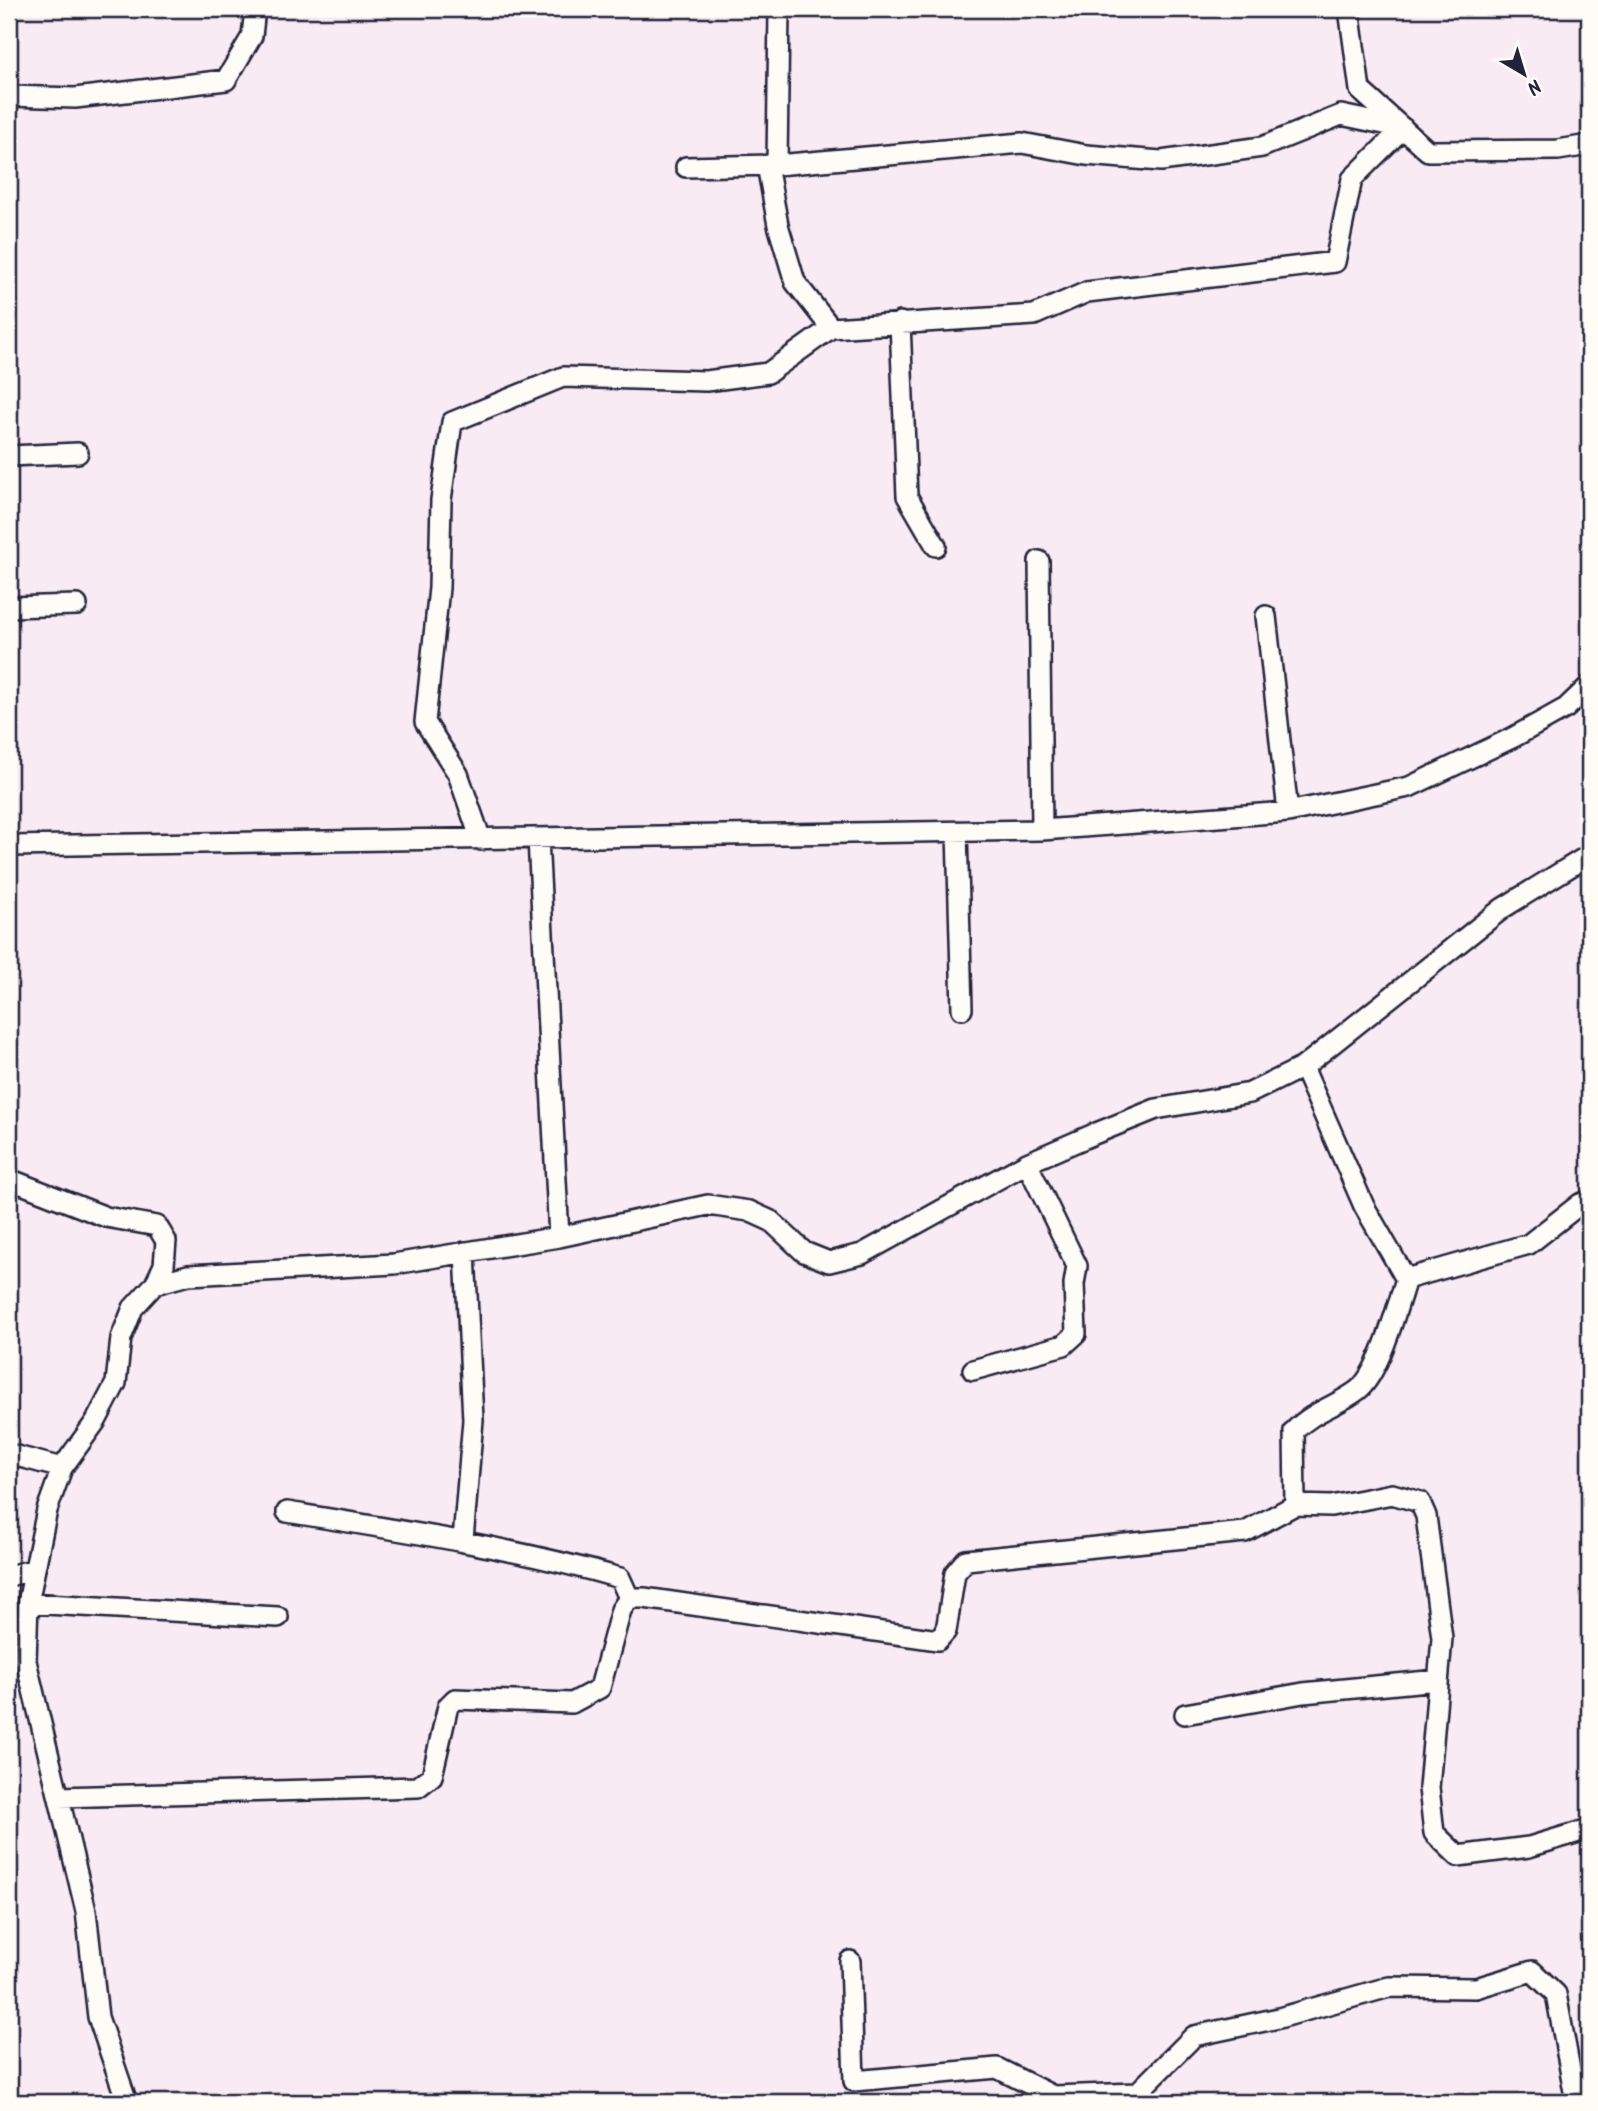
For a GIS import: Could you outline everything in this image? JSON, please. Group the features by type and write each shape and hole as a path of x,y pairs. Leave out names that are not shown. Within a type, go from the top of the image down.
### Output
{"street":[{"path":"9,96 75,98 226,80 252,36 255,9"},
{"path":"779,9 772,165 778,225 795,282 831,328"},
{"path":"1349,9 1360,90 1428,151 1558,150 1589,145"},
{"path":"686,167 772,165 1023,143 1086,155 1161,161 1262,146 1341,115 1403,128"},
{"path":"481,840 457,774 425,722 439,588 441,500 452,422 563,377 706,382 768,373 831,328 1034,315 1087,292 1335,262 1352,179 1403,128"},
{"path":"900,322 907,496 936,546"},
{"path":"9,456 78,453"},
{"path":"1039,561 1042,831"},
{"path":"9,607 77,604"},
{"path":"1266,616 1288,812"},
{"path":"9,846 1042,831 1288,812 1409,787 1556,714 1589,686"},
{"path":"957,832 962,1009"},
{"path":"538,839 558,1237"},
{"path":"155,1284 188,1275 394,1264 558,1237 708,1205 749,1211 771,1220 804,1252 830,1262 862,1254 1027,1163 1156,1109 1250,1093 1303,1066 1503,908 1589,855"},
{"path":"1295,1505 1294,1431 1307,1417 1359,1389 1376,1363 1406,1279 1364,1206 1303,1066"},
{"path":"973,1370 1064,1345 1076,1334 1074,1284 1077,1266 1027,1163"},
{"path":"9,1179 106,1217 157,1226 166,1241 164,1265 155,1284 133,1308 121,1338 116,1383 96,1421 62,1468 47,1510 28,1603 26,1661 86,1911 98,2017 127,2102"},
{"path":"1406,1279 1529,1244 1580,1204 1589,1201"},
{"path":"463,1540 473,1420 465,1252"},
{"path":"9,1454 62,1468"},
{"path":"629,1598 938,1640 946,1631 955,1573 966,1560 1245,1532 1295,1505 1331,1506 1392,1494 1420,1502 1426,1516 1443,1638 1429,1788 1434,1833 1458,1856 1529,1847 1589,1829"},
{"path":"287,1512 463,1540 544,1556 620,1578 629,1598"},
{"path":"9,1576 35,1569"},
{"path":"59,1797 418,1787 432,1776 448,1706 455,1699 572,1703 600,1688 621,1610 629,1598"},
{"path":"28,1603 278,1617"},
{"path":"1185,1713 1303,1693 1438,1680"},
{"path":"850,1961 854,2081 997,2068 1052,2099 1137,2094 1194,2036 1279,2018 1390,1987 1476,1988 1532,1971 1556,1994 1576,2102"}]}
